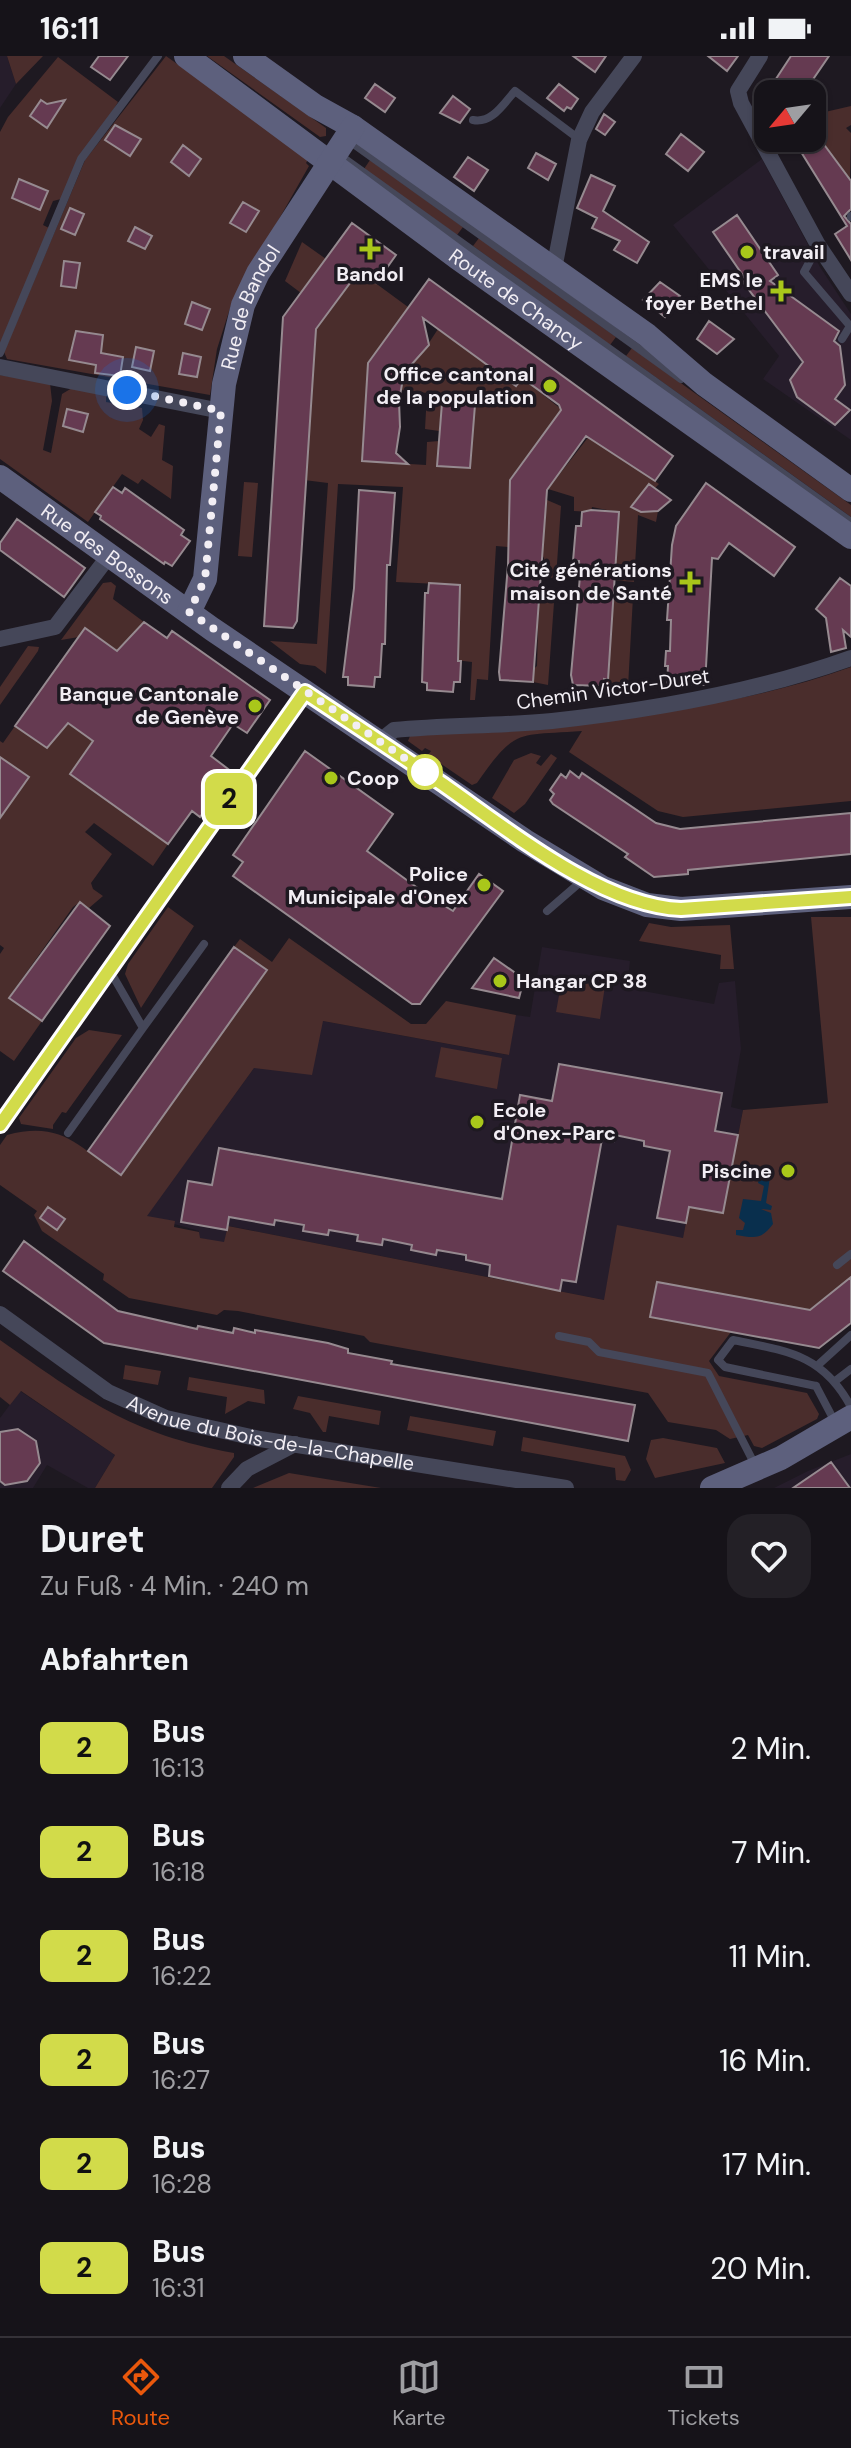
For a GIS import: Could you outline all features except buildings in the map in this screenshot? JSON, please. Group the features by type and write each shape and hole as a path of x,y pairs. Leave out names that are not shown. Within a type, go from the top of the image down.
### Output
{"street":[{"name":"Route de Chancy","path":"186,56 554,269 851,490"},
{"name":"Route de Chancy","path":"245,56 315,106 337,144 450,253 851,537"},
{"path":"554,269 579,140 592,112 634,56"},
{"path":"754,128 738,91 760,56"},
{"name":"Rue de Bandol","path":"189,612 205,579 221,411 231,345 249,291 337,144"},
{"path":"767,152 818,245 851,294"},
{"path":"0,367 221,411"},
{"name":"Rue des Bossons","path":"0,477 108,557 584,878 625,897 663,908 851,897"},
{"path":"0,639 55,627 108,557"},
{"name":"Chemin Victor-Duret","path":"379,742 394,730 555,720 695,699 803,674 851,658"},
{"path":"0,1125 305,692"},
{"name":"Avenue du Bois-de-la-Chapelle","path":"0,1314 89,1379 130,1404 179,1422 566,1488"},
{"path":"715,1487 757,1469 846,1416"},
{"path":"229,1488 247,1469 295,1444"}],"lane":[{"path":"0,353 81,159 158,56"},
{"path":"201,56 310,134"},
{"path":"231,56 337,144 851,522"},
{"path":"473,120 491,117 515,91 579,140"},
{"path":"337,144 851,501"},
{"path":"818,245 804,272 850,327 842,339"},
{"path":"547,911 584,878"},
{"path":"68,1133 204,944"},
{"path":"110,971 143,1028"},
{"path":"837,1265 851,1254"},
{"path":"818,1365 851,1335"},
{"path":"559,1336 589,1342 599,1352 708,1373 757,1469"},
{"path":"733,1340 796,1354 818,1365 834,1382 846,1416 816,1386 725,1367 718,1360 733,1340"},
{"path":"834,1382 851,1369"},
{"path":"816,1386 827,1374"}],"shaded area":[{"path":"0,56 7,56 16,84 0,108"},
{"path":"7,56 43,56 16,84"},
{"path":"166,56 309,158 306,163 309,166 232,302 217,349 210,395 7,359 4,352 85,160"},
{"path":"207,56 224,56 326,128 326,136 320,137"},
{"path":"58,57 118,102 61,199 53,201 43,225 49,228 0,344 0,132 8,117"},
{"path":"851,106 851,125 846,128 851,133 850,180 826,146 826,112"},
{"name":"EMS le foyer Bethel","path":"762,159 820,267 851,314 851,440 763,379 779,356 673,225"},
{"path":"370,160 463,227 457,235 364,169"},
{"path":"479,238 616,337 610,345 473,246"},
{"path":"302,242 326,259 301,293 285,281"},
{"path":"359,271 408,307 368,363 362,461 426,465 427,442 439,441 437,466 470,468 475,405 442,403 439,431 425,429 427,393 401,390 401,374 423,352 438,329 516,386 522,378 566,413 557,415 510,479 516,485 508,547 496,546 488,680 477,679 475,700 470,700 472,662 455,660 460,628 460,585 396,582 403,487 338,484 326,674 315,666 300,664 270,641 317,644 328,483 304,480 316,329"},
{"path":"632,348 851,505 851,517 626,356"},
{"path":"0,375 50,383 52,401 43,450 51,453 62,394 72,388 106,393 106,402 142,408 143,420 139,429 151,437 159,424 165,426 162,460 173,466 171,499 142,479 138,484 122,474 88,522 0,459"},
{"path":"590,435 659,484 650,493 643,491 632,507 641,512 658,511 656,522 638,515 634,582 612,580 617,512 592,507 591,512 574,511 574,497 548,489"},
{"path":"244,482 258,483 252,557 238,556"},
{"path":"547,500 561,506 556,578 538,577 543,572 544,558 537,548 543,548"},
{"path":"111,582 116,586 113,599 144,622 122,646 137,658 93,741 168,844 153,866 94,823 85,832 112,854 91,883 93,889 103,896 89,908 80,902 73,907 9,997 42,1021 14,1061 0,1051 0,954 4,948 0,945 0,818 29,777 0,757 0,741 3,743 15,726 47,748 116,654 79,637 61,640 103,583"},
{"path":"539,588 555,589 548,685 533,682 534,674 528,674 537,666"},
{"path":"612,594 633,597 628,687 603,686 604,679 608,679 610,655 606,654 611,633"},
{"path":"28,646 39,647 38,651 0,705 0,687"},
{"path":"851,667 851,801 683,817 658,811 569,752 582,731 520,738 510,743 472,785 428,755 431,751 425,748 422,751 408,741 410,736 689,707 798,684"},
{"path":"531,753 541,756 536,763 541,766 551,754 557,758 525,804 514,813 492,798 514,760"},
{"path":"168,907 194,926 141,1008 125,974 128,964"},
{"path":"811,917 851,917 851,1277 809,1310 658,1282 651,1317 731,1332 709,1361 719,1376 807,1393 819,1414 817,1419 762,1448 754,1446 748,1435 730,1439 716,1430 668,1422 648,1393 370,1342 364,1336 238,1311 224,1310 217,1315 129,1298 103,1280 104,1274 42,1231 34,1215 37,1211 0,1185 0,1145 7,1135 26,1131 43,1131 69,1139 121,1175 266,970 234,947 240,939 272,962 289,938 411,1024 426,1024 446,1001 516,1015 509,1055 323,1021 312,1075 254,1068 147,1216 175,1221 174,1227 199,1232 200,1238 224,1242 228,1226 604,1300 617,1225 683,1238 689,1207 723,1213 743,1110 828,1103"},
{"path":"649,923 671,927 730,925 734,969 720,969 721,955 639,941"},
{"name":"Ecole d'Onex-Parc","path":"542,947 630,961 627,988 714,1004 719,983 735,981 741,1049 731,1107 743,1110 723,1213 689,1207 683,1239 604,1300 229,1226 224,1243 199,1238 199,1231 146,1216 254,1068 323,1021 508,1055 516,1015 530,1017"},
{"path":"562,979 605,986 600,1019 556,1012"},
{"path":"89,1030 122,1035 66,1113 62,1112 53,1129 21,1124 19,1118 76,1038"},
{"path":"441,1047 502,1058 497,1089 435,1077"},
{"path":"0,1340 110,1412 165,1436 234,1453 234,1457 212,1488 95,1488 115,1455 21,1391 10,1405 0,1397"},
{"path":"125,1365 161,1371 158,1385 123,1379"},
{"path":"189,1377 264,1390 265,1404 248,1401 225,1414 227,1397 187,1390"},
{"path":"20,1391 115,1455 95,1488 88,1488 47,1465 33,1488 0,1488 0,1418"},
{"path":"298,1396 381,1411 379,1425 329,1416 326,1432 323,1432 310,1413 293,1409"},
{"path":"410,1416 496,1431 493,1446 407,1430"},
{"path":"523,1437 625,1456 631,1470 625,1481 616,1480 615,1468 521,1451"},
{"path":"663,1438 717,1448 725,1463 655,1478 646,1459 651,1440"},
{"path":"851,1454 851,1488 774,1488 808,1471"},
{"path":"289,1473 381,1488 253,1488"}],"water":[{"path":"760,1175 770,1177 766,1203 772,1206 771,1210 761,1209 771,1213 773,1224 757,1237 736,1235 736,1230 743,1230 745,1223 739,1218 743,1199 761,1201 764,1186 758,1183"}],"bus line":[{"name":"2","path":"0,1125 305,692 525,841 584,878 625,897 647,905 681,909 851,897"}],"place":[{"name":"Bandol","path":"370,249"},
{"name":"travail","path":"747,252"},
{"name":"EMS le foyer Bethel","path":"781,291"},
{"name":"Office cantonal de la population","path":"550,386"},
{"name":"Cité générations maison de Santé","path":"690,582"},
{"name":"Banque Cantonale de Genève","path":"255,706"},
{"name":"Coop","path":"331,778"},
{"name":"Police Municipale d'Onex","path":"484,885"},
{"name":"Hangar CP 38","path":"500,981"},
{"name":"Ecole d'Onex-Parc","path":"477,1122"},
{"name":"Piscine","path":"788,1171"}],"route":[{"path":"127,390 221,411 205,579 189,612 425,772"}]}
